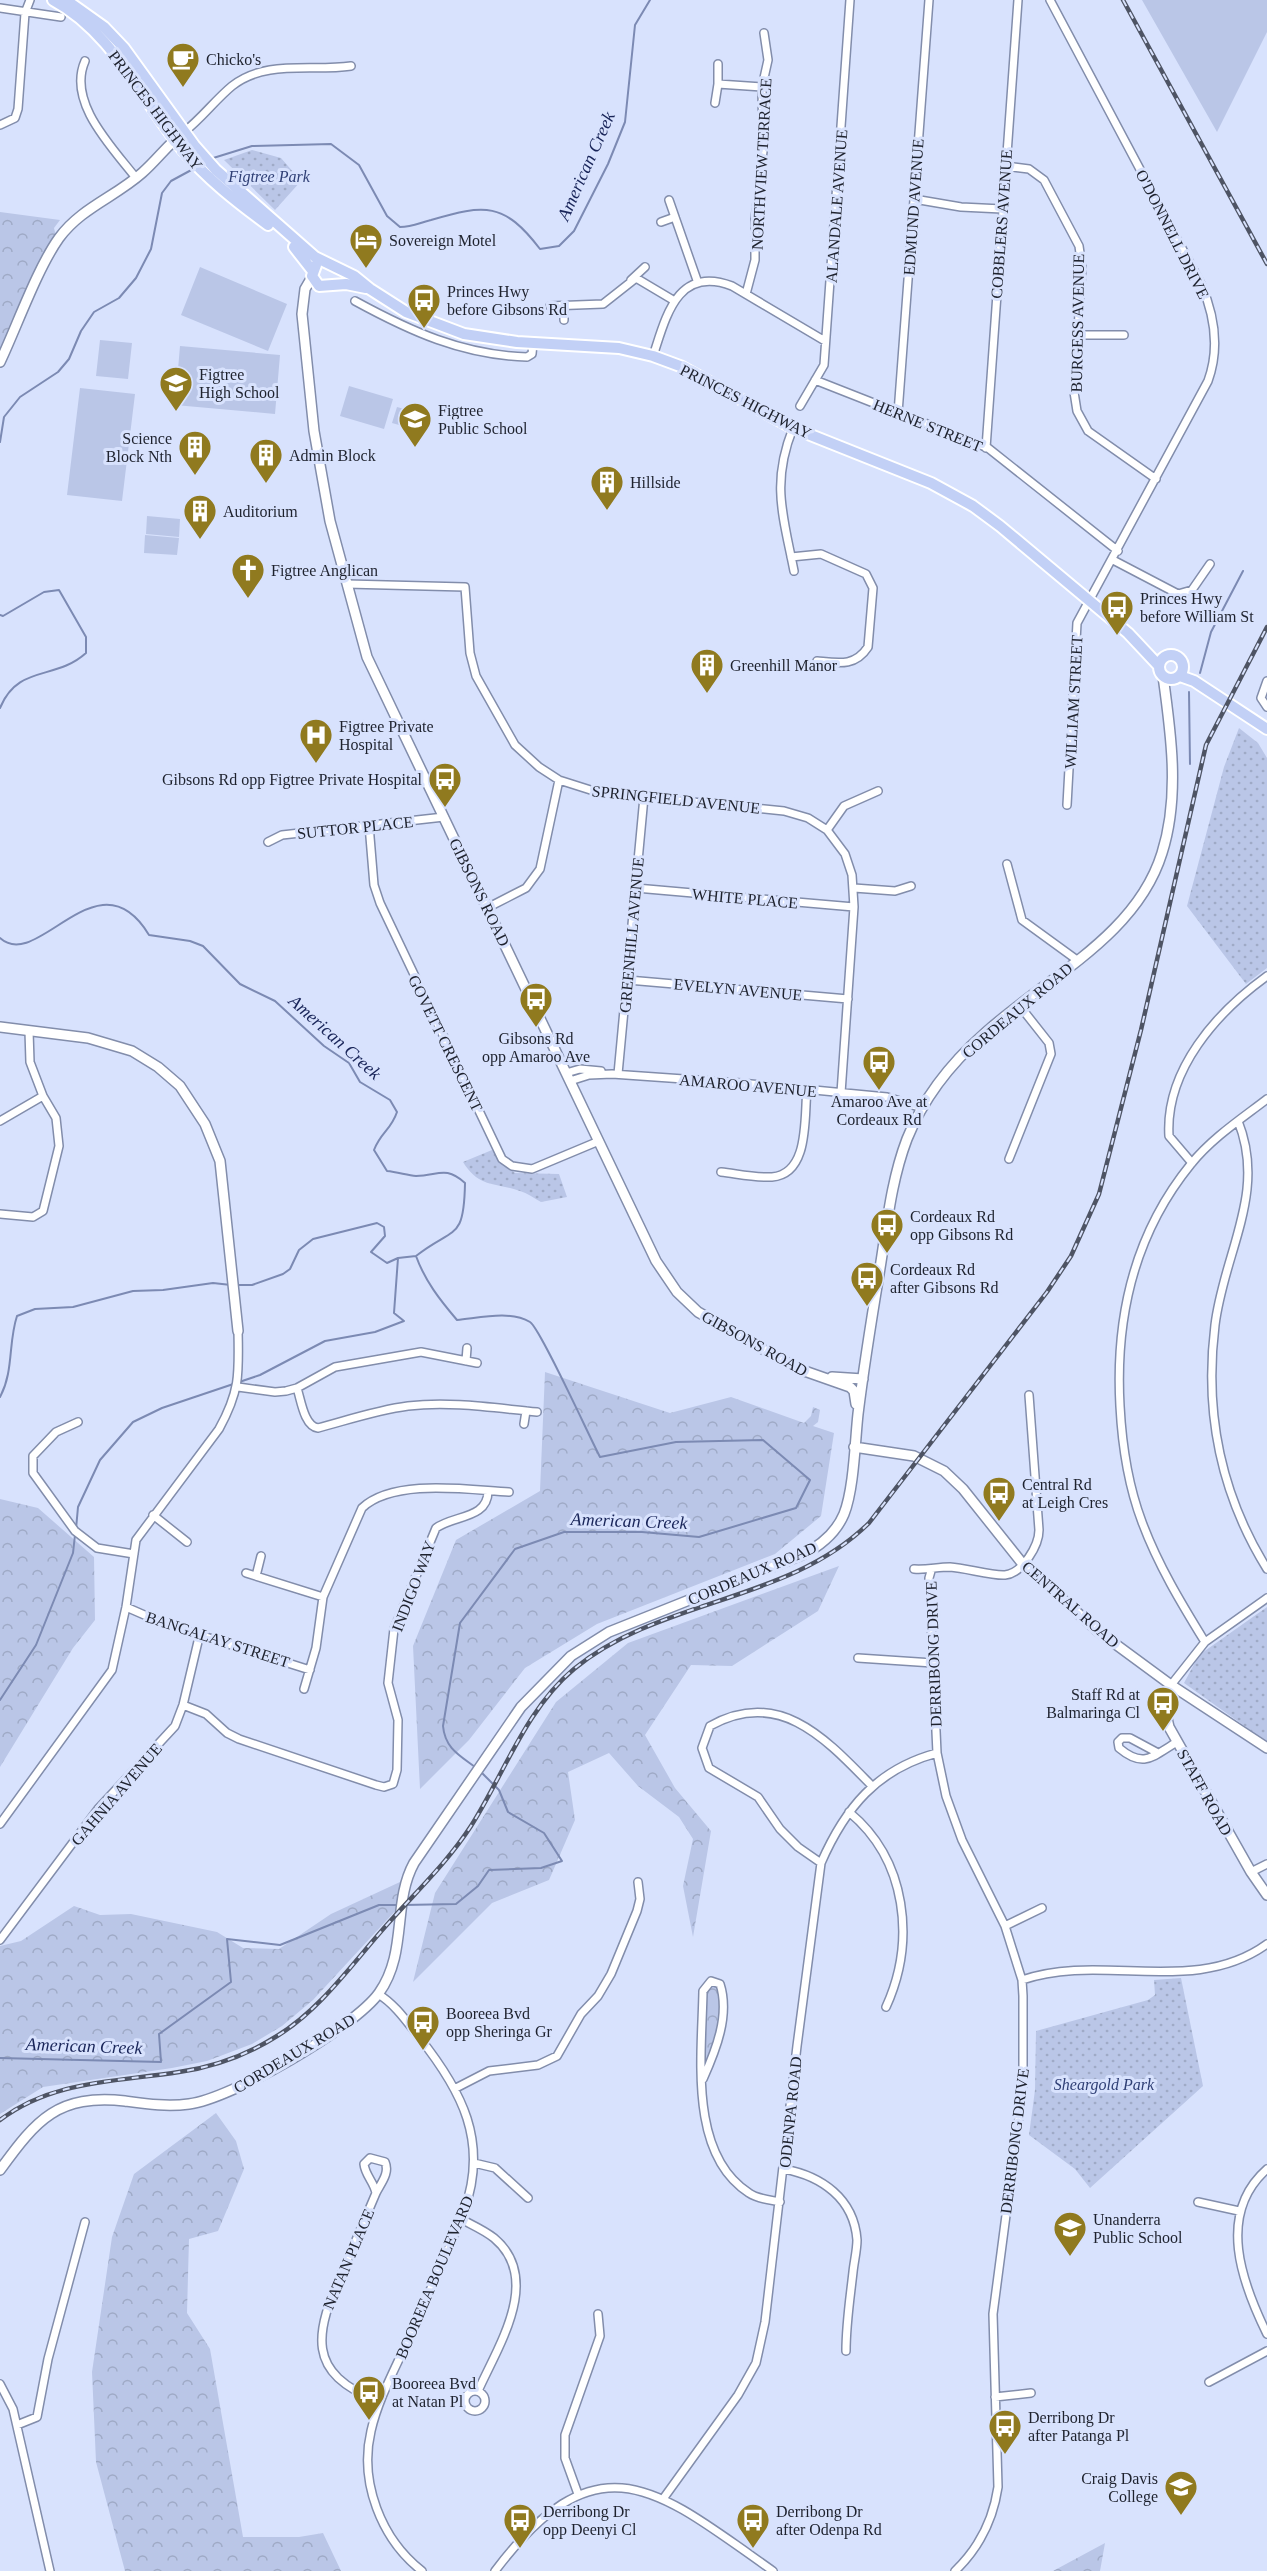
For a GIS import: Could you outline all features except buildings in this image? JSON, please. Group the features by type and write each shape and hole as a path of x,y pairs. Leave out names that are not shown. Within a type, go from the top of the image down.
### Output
{"main road":[{"name":"PRINCES HIGHWAY","path":"53,0 90,26 114,52 175,139 216,170 310,254 324,261"},
{"name":"PRINCES HIGHWAY","path":"66,0 104,27 124,48 184,132 190,149 207,177 288,241 312,274"},
{"path":"0,362 57,240 85,211 136,178 184,132"},
{"path":"302,307 309,295 321,287 333,285 338,275 336,267 324,261 312,274 321,287"},
{"name":"PRINCES HIGHWAY","path":"336,267 354,276 406,312 441,327 487,339 620,348 653,356 680,366 793,428 931,483 973,506 1000,526 1143,646 1171,673 1194,681 1263,727 1267,736"},
{"name":"GIBSONS ROAD","path":"312,274 305,289 302,307 308,388 316,446 330,521 368,657 662,1273 686,1302 718,1325 795,1368 854,1391 857,1426"},
{"name":"PRINCES HIGHWAY","path":"333,285 370,289"},
{"name":"PRINCES HIGHWAY","path":"1143,646 1165,656 1177,656 1183,663 1171,673"},
{"path":"1165,656 1171,673"},
{"name":"CORDEAUX ROAD","path":"0,2170 38,2122 51,2111 69,2103 104,2099 162,2105 191,2104 209,2100 250,2081 336,2031 357,2016 378,1994 392,1971 405,1892 414,1863 530,1697 561,1665 589,1642 794,1559 819,1546 833,1532 845,1512 893,1186 907,1140 921,1111 958,1059 1018,1005 1105,937 1141,896 1158,865 1165,844 1172,788 1166,700 1171,673"},
{"path":"0,1027 88,1038 132,1051 158,1067 180,1086 214,1141 220,1161 238,1331"},
{"name":"GIBSONS ROAD","path":"824,1378 863,1379"},
{"name":"CENTRAL ROAD","path":"854,1446 914,1456 944,1471 963,1489 1023,1563 1099,1632 1171,1685 1267,1748"},
{"name":"STAFF ROAD","path":"1171,1685 1164,1696 1163,1706 1177,1742 1251,1872 1267,1895"}],"street":[{"path":"0,125 15,118 18,109 25,13 30,0"},
{"name":"ALANDALE AVENUE","path":"800,406 824,365 850,0"},
{"name":"EDMUND AVENUE","path":"898,414 929,0"},
{"name":"COBBLERS AVENUE","path":"986,448 1018,0"},
{"name":"O'DONNELL DRIVE","path":"1050,0 1201,284 1213,313 1215,335 1213,369 1090,601"},
{"path":"0,8 61,17"},
{"name":"NORTHVIEW TERRACE","path":"746,294 755,260 755,220 763,151 762,87 768,60 764,33"},
{"path":"85,61 80,80 82,100 136,178"},
{"path":"715,103 718,64"},
{"path":"184,132 233,85 249,76 287,67 334,69 351,66"},
{"path":"718,84 762,87"},
{"name":"BURGESS AVENUE","path":"1005,166 1029,169 1044,180 1079,246 1082,267 1074,392 1077,411 1088,431 1156,479"},
{"path":"914,199 961,207 1002,209"},
{"path":"669,200 698,283"},
{"path":"661,222 675,217"},
{"path":"550,306 603,304 645,267"},
{"path":"631,280 639,279 674,300"},
{"path":"653,356 674,300 684,290 698,283 723,283 746,294 825,341"},
{"path":"355,301 419,334 465,350 527,357 532,354 533,343"},
{"path":"564,306 564,320"},
{"path":"1078,335 1124,335"},
{"name":"HERNE STREET","path":"815,380 986,448 1118,550"},
{"path":"793,428 781,465 781,504 794,571"},
{"path":"791,557 821,555 849,565 866,574 873,588 868,647 864,654 848,663 817,661"},
{"path":"1113,560 1178,594 1192,590 1210,564"},
{"name":"SPRINGFIELD AVENUE","path":"347,584 465,587 470,653 476,676 515,745 539,767 559,780 600,793 784,811 808,818 827,830 845,854 854,888 841,1093"},
{"name":"WILLIAM STREET","path":"1067,806 1076,632 1081,615 1090,601"},
{"path":"1267,681 1261,698 1267,707"},
{"path":"488,908 526,888 540,869 559,780"},
{"path":"827,830 844,806 878,791"},
{"name":"GREENHILL AVENUE","path":"615,1074 628,980 644,797"},
{"name":"SUTTOR PLACE","path":"268,842 282,835 444,817"},
{"name":"GOVETT CRESCENT","path":"369,825 374,885 380,903 502,1159 512,1166 532,1169 599,1141"},
{"path":"1007,864 1022,921 1077,960"},
{"path":"854,888 896,891 911,886"},
{"name":"WHITE PLACE","path":"636,888 854,907"},
{"path":"1192,1163 1169,1136 1175,1097 1181,1079 1198,1043 1234,1002 1267,976"},
{"name":"EVELYN AVENUE","path":"628,980 848,999"},
{"path":"1009,1159 1051,1054 1049,1043 1018,1005"},
{"path":"0,1214 33,1217 46,1206 59,1146 56,1118 43,1096 30,1062 28,1031"},
{"name":"AMAROO AVENUE","path":"568,1077 580,1069 841,1093 884,1098 921,1111"},
{"path":"721,1172 775,1177 792,1169 800,1152 807,1090"},
{"path":"0,1121 43,1096"},
{"path":"1205,1642 1161,1567 1141,1519 1127,1467 1118,1372 1120,1326 1126,1293 1139,1251 1158,1213 1192,1163 1267,1098"},
{"path":"1238,1121 1248,1137 1257,1173 1252,1210 1230,1262 1215,1323 1210,1384 1213,1428 1227,1486 1247,1533 1267,1569"},
{"path":"0,1824 112,1670 126,1607 136,1540 219,1429 236,1398 238,1331"},
{"path":"466,1361 467,1348"},
{"path":"238,1387 275,1392 297,1388 335,1367 403,1353 420,1352 477,1363"},
{"path":"297,1388 308,1422 313,1428 407,1406 457,1404 537,1412"},
{"path":"914,1569 931,1571 948,1567 1005,1575 1023,1563 1039,1541 1029,1395"},
{"path":"524,1424 526,1411"},
{"path":"78,1422 56,1432 33,1456 33,1473 75,1531 97,1548 134,1554"},
{"path":"304,1689 310,1670 323,1597 359,1513 366,1504 397,1494 430,1488 460,1487 509,1492"},
{"name":"INDIGO WAY","path":"183,1705 206,1714 227,1733 238,1739 376,1785 384,1787 393,1784 397,1770 398,1720 388,1683 396,1620 436,1528 481,1510 487,1502 488,1491"},
{"path":"153,1515 187,1542"},
{"path":"256,1576 261,1556"},
{"name":"DERRIBONG DRIVE","path":"931,1571 929,1578 938,1754 953,1820 1005,1926 1022,1980 1023,2086 993,2306 999,2478 995,2507 978,2546 955,2571"},
{"path":"246,1573 323,1597"},
{"path":"1171,1685 1205,1642 1267,1598"},
{"name":"BANGALAY STREET","path":"126,1607 165,1624 310,1670"},
{"name":"GAHNIA AVENUE","path":"0,1940 98,1809 175,1726 183,1705 200,1634"},
{"path":"858,1658 933,1664"},
{"path":"821,1863 798,1847 780,1829 758,1797 709,1768 702,1748 710,1726 733,1715 747,1713 765,1713 797,1721 829,1743 872,1785"},
{"path":"1158,1753 1127,1737 1122,1738 1117,1744 1119,1749 1135,1760 1148,1759 1177,1742"},
{"name":"ODENPA ROAD","path":"663,2499 738,2395 756,2363 765,2322 784,2169 796,2046 821,1863 832,1837 872,1785 920,1758 938,1754"},
{"path":"849,1812 876,1840 897,1886 904,1917 904,1950 900,1974 886,2007"},
{"path":"1251,1872 1267,1864"},
{"path":"456,2088 489,2071 538,2065 557,2056 581,2014 598,1996 611,1974 637,1911 640,1899 638,1882"},
{"path":"1005,1926 1042,1908"},
{"path":"1022,1980 1065,1970 1190,1972 1227,1965 1267,1944"},
{"path":"703,2079 722,2025 723,1993 720,1984 711,1981 703,1991 702,2106 707,2132 725,2174 751,2195 780,2202"},
{"name":"BOOREEA BOULEVARD","path":"378,1994 403,2017 456,2088 470,2125 474,2163 471,2188 461,2219 380,2402 368,2449 372,2494 388,2533 401,2552 422,2571"},
{"name":"NATAN PLACE","path":"376,2193 375,2184 365,2169 365,2162 370,2158 385,2162 388,2171 376,2193 328,2303 321,2328 325,2357 336,2376 356,2392 380,2402"},
{"path":"474,2163 495,2168 528,2198"},
{"path":"784,2169 804,2173 829,2185 848,2209 857,2240 846,2331 846,2351"},
{"path":"1267,2169 1251,2187 1239,2211 1237,2245 1241,2268 1254,2309 1267,2334"},
{"path":"1198,2202 1239,2211"},
{"path":"461,2219 489,2235 502,2246 514,2268 517,2284 513,2310 478,2391"},
{"path":"17,2425 37,2417 48,2359 85,2222"},
{"path":"578,2494 565,2458 565,2435 600,2336 598,2314"},
{"path":"1209,2382 1267,2351"},
{"path":"0,2384 13,2409 50,2571"},
{"path":"995,2397 1032,2393"},
{"path":"495,2571 544,2516 578,2494 619,2487 641,2490 663,2499 773,2571"}],"green space":[{"path":"1142,0 1267,0 1267,32 1217,132"},
{"name":"Figtree Park","path":"252,150 281,158 301,181 275,210 224,160"},
{"path":"0,212 60,220 54,228 57,240 0,362"},
{"path":"200,267 287,304 268,351 181,315"},
{"path":"100,340 132,343 128,379 96,376"},
{"path":"180,346 280,355 275,414 175,405"},
{"path":"349,386 393,399 384,429 340,416"},
{"path":"80,388 135,394 122,501 67,495"},
{"path":"397,407 429,416 424,432 392,423"},
{"path":"147,516 180,519 179,537 146,534"},
{"path":"145,535 179,538 177,555 144,553"},
{"path":"1239,728 1258,743 1267,758 1267,968 1246,984 1187,906 1224,767"},
{"path":"492,1150 515,1173 559,1174 567,1197 541,1202 523,1192 481,1180 463,1162"},
{"path":"545,1372 670,1413 731,1397 804,1423 811,1416 813,1407 820,1410 818,1422 813,1426 834,1433 821,1516 775,1554 597,1624 525,1668 469,1740 420,1789 413,1646 456,1540 540,1491"},
{"path":"0,1499 38,1508 94,1557 95,1620 73,1648 0,1767"},
{"path":"839,1566 818,1611 732,1666 691,1665 645,1735 675,1788 711,1831 693,1937 683,1886 693,1839 679,1817 638,1786 609,1753 568,1772 575,1820 549,1880 492,1903 413,1982 435,1893 556,1702 628,1643"},
{"path":"1267,1607 1267,1742 1184,1683 1199,1655"},
{"path":"400,1882 397,1909 313,2000 282,2026 252,2044 207,2061 43,2087 0,2114 0,1946 21,1941 74,1906 100,1915 131,1914 217,1932 243,1948 279,1949 331,1914"},
{"name":"Sheargold Park","path":"1181,1978 1203,2086 1090,2188 1075,2169 1029,2135 1035,2090 1036,2031 1148,2000 1155,1995 1154,1980"},
{"path":"711,1985 718,1987 721,2007 718,2027 706,2065 706,1994"},
{"path":"216,2113 236,2141 244,2169 218,2231 189,2239 187,2313 210,2349 243,2537 299,2537 323,2533 341,2571 125,2571 96,2462 92,2372 112,2237 134,2174"},
{"path":"1105,2543 1100,2571 1053,2571"}],"waterway":[{"name":"American Creek","path":"210,159 252,146 331,144 359,165 387,216 400,227 412,226 466,211 492,211 515,222 540,249 559,246 574,231 608,164 625,122 635,25 650,0"},
{"name":"American Creek","path":"0,442 4,417 20,397 58,372 69,359 81,331 94,312 119,298 136,278 151,249 162,193 171,181 195,168"},
{"path":"1200,673 1211,632 1243,571"},
{"name":"American Creek","path":"0,615 3,616 44,592 59,590 86,637 86,653 74,662 38,674 17,685 8,694 0,708"},
{"path":"1189,692 1190,764"},
{"name":"American Creek","path":"0,938 15,944 32,940 89,908 110,905 130,912 149,935 190,941 203,946 240,984 275,1001 324,1046 349,1063 360,1082 390,1100 397,1112 374,1150 387,1171 416,1176 447,1173 465,1183 459,1224 448,1235 416,1256 424,1274 439,1298 457,1320 513,1316 530,1322 554,1362 600,1457 676,1442 763,1440 810,1480 796,1508 699,1537 642,1532 564,1532 515,1549 460,1623 443,1726 444,1734 450,1745 458,1755 475,1767"},
{"path":"237,1285 252,1285 283,1274 290,1269 299,1250 313,1239 377,1223 384,1227 385,1236 371,1252 387,1263 398,1258 416,1256"},
{"path":"76,1529 78,1507 100,1460 133,1422 162,1408 260,1375 325,1341 375,1332 404,1321 394,1313 398,1258"},
{"path":"0,1397 7,1377 17,1316 35,1309 73,1307 133,1291 163,1290 213,1283 231,1285"},
{"path":"0,1700 36,1645 73,1553 75,1535"},
{"name":"American Creek","path":"404,1905 456,1904 478,1886 489,1870 541,1868 562,1861 544,1833 508,1812 499,1790 480,1771"},
{"name":"American Creek","path":"0,2058 161,2062 159,2034 231,1982 227,1939 280,1945 379,1905 398,1905"}],"railway":[{"path":"1123,0 1267,264"},
{"path":"0,2120 20,2107 63,2090 109,2081 179,2072 230,2059 266,2043 294,2025 324,1997 453,1850 471,1826 542,1703 574,1669 608,1646 645,1627 763,1586 801,1570 837,1549 869,1523 1047,1292 1071,1256 1099,1194 1141,1030 1206,745 1267,627"}],"place":[{"name":"Chicko's","path":"183,88"},
{"name":"Sovereign Motel","path":"366,269"},
{"name":"Princes Hwy before Gibsons Rd","path":"424,329"},
{"name":"Figtree High School","path":"176,412"},
{"name":"Figtree Public School","path":"415,448"},
{"name":"Science Block Nth","path":"195,476"},
{"name":"Admin Block","path":"266,484"},
{"name":"Hillside","path":"607,511"},
{"name":"Auditorium","path":"200,540"},
{"name":"Figtree Anglican","path":"248,599"},
{"name":"Princes Hwy before William St","path":"1117,636"},
{"name":"Greenhill Manor","path":"707,694"},
{"name":"Figtree Private Hospital","path":"316,764"},
{"name":"Gibsons Rd opp Figtree Private Hospital","path":"445,808"},
{"name":"Gibsons Rd opp Amaroo Ave","path":"536,1028"},
{"name":"Amaroo Ave at Cordeaux Rd","path":"879,1091"},
{"name":"Cordeaux Rd opp Gibsons Rd","path":"887,1254"},
{"name":"Cordeaux Rd after Gibsons Rd","path":"867,1307"},
{"name":"Central Rd at Leigh Cres","path":"999,1522"},
{"name":"Staff Rd at Balmaringa Cl","path":"1163,1732"},
{"name":"Booreea Bvd opp Sheringa Gr","path":"423,2051"},
{"name":"Unanderra Public School","path":"1070,2257"},
{"name":"Booreea Bvd at Natan Pl","path":"369,2421"},
{"name":"Derribong Dr after Patanga Pl","path":"1005,2455"},
{"name":"Craig Davis College","path":"1181,2516"},
{"name":"Derribong Dr opp Deenyi Cl","path":"520,2549"},
{"name":"Derribong Dr after Odenpa Rd","path":"753,2549"}]}
